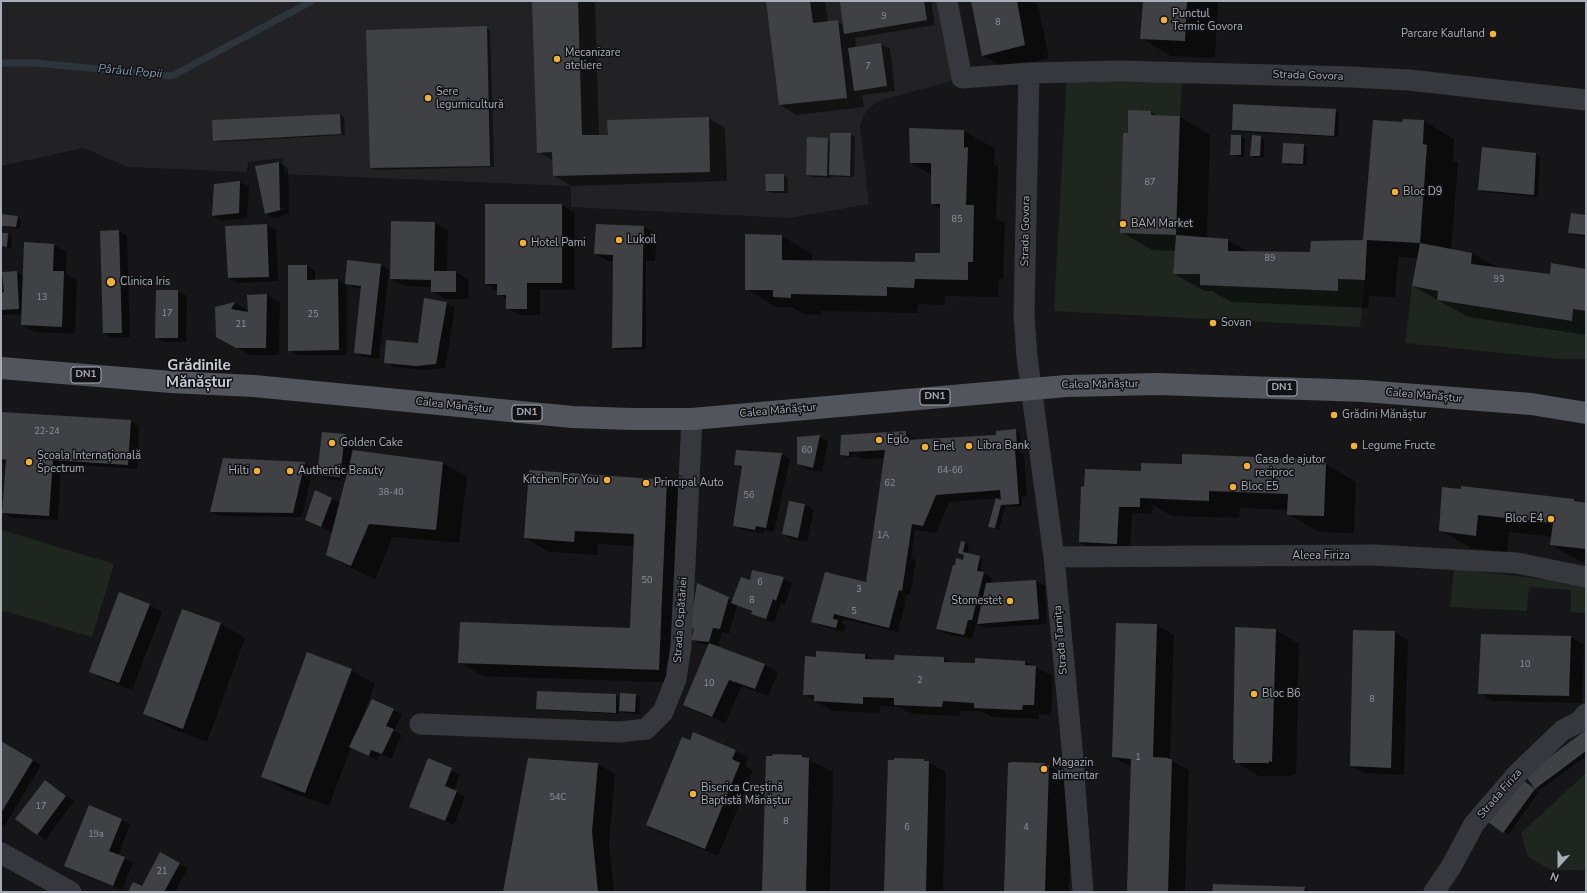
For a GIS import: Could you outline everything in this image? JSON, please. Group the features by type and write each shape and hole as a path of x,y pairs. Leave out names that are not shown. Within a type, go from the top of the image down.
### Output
{"main road":[{"name":"Calea Mănăștur","path":"1,368 171,382 254,386 572,417 632,419 692,419 1032,388 1157,384 1364,391 1531,404 1586,413"},
{"path":"1531,404 1586,400"},
{"path":"1531,404 1586,418"},
{"name":"Calea Mănăștur","path":"1555,407 1586,406"}],"street":[{"name":"Strada Govora","path":"947,1 962,78 1029,73 1136,71 1409,80 1586,100"},
{"name":"Strada Govora","path":"1029,73 1024,315 1032,388"},
{"name":"Strada Tarnița","path":"1032,388 1054,557 1072,748 1083,892"},
{"name":"Strada Ospătăriei","path":"420,724 620,732 646,729 663,712 676,678 682,646 692,419"},
{"name":"Aleea Firiza","path":"1054,557 1374,555 1517,563 1586,578"},
{"name":"Strada Firiza","path":"1434,892 1451,867 1474,824 1519,772 1563,730 1579,722 1586,714"},
{"path":"1,853 71,892"}],"shaded area":[{"path":"1,1 947,1 962,78 878,101 866,111 860,125 869,204 789,218 571,207 571,186 284,174 283,158 248,162 247,172 128,167 83,148 1,166"},
{"path":"1067,72 1183,72 1180,116 1151,115 1151,111 1128,111 1128,133 1123,133 1120,233 1176,235 1173,274 1200,274 1200,285 1337,291 1338,279 1365,280 1360,327 1054,311"},
{"path":"1412,286 1438,291 1437,300 1571,321 1573,309 1586,311 1586,359 1560,359 1405,343"},
{"path":"2,530 114,564 92,637 1,610"},
{"path":"1454,569 1586,584 1586,613 1571,612 1571,590 1529,587 1527,611 1450,607"},
{"path":"1586,773 1586,868 1582,870 1551,870 1528,857 1521,833"}],"building":[{"name":"Mecanizare ateliere","path":"532,1 578,1 582,135 608,135 607,120 709,117 710,172 553,176 552,152 537,153"},
{"path":"766,1 810,1 813,23 838,20 847,98 779,105"},
{"path":"840,1 924,1 927,20 844,34"},
{"path":"971,1 1017,1 1025,45 982,56"},
{"name":"Punctul Termic Govora","path":"1143,1 1187,1 1185,41 1140,39"},
{"name":"Sere legumicultură","path":"487,26 490,166 370,168 366,30"},
{"path":"881,43 887,86 854,91 848,48"},
{"path":"1233,104 1336,109 1334,136 1232,130"},
{"path":"1128,110 1151,111 1151,115 1180,116 1176,235 1120,233 1123,133 1128,133"},
{"path":"340,114 341,134 213,141 212,120"},
{"path":"1403,119 1424,120 1423,144 1427,145 1420,243 1367,240 1365,280 1338,279 1338,291 1200,285 1200,274 1173,274 1176,235 1228,239 1228,251 1310,252 1311,241 1363,240 1373,120 1402,122"},
{"path":"909,128 964,130 964,148 968,147 966,205 974,205 973,262 968,262 968,280 915,279 914,288 887,287 887,296 791,294 791,298 773,297 773,290 745,290 745,234 782,235 782,260 915,262 915,253 940,253 940,204 931,204 931,163 910,163"},
{"path":"830,133 851,133 850,176 829,175"},
{"path":"1231,135 1241,135 1241,155 1230,155"},
{"path":"1252,135 1261,136 1260,156 1250,156"},
{"path":"807,137 828,138 827,176 806,175"},
{"path":"1283,143 1304,144 1303,164 1282,163"},
{"path":"1482,147 1536,153 1534,195 1478,190"},
{"path":"279,162 280,210 265,214 255,166"},
{"path":"765,174 784,174 784,191 766,191"},
{"path":"240,181 239,213 212,216 214,184"},
{"name":"Hotel Pami","path":"485,204 562,204 562,283 527,283 527,309 506,309 506,295 497,295 497,284 485,284"},
{"path":"1571,213 1586,215 1586,235 1568,233"},
{"path":"1,214 18,216 16,227 1,226"},
{"path":"391,221 435,222 434,271 456,271 456,292 431,292 431,280 390,279"},
{"path":"267,224 269,277 228,278 225,226"},
{"path":"596,224 644,226 642,347 612,348 613,255 594,254"},
{"name":"Clinica Iris","path":"119,230 122,333 103,333 100,231"},
{"path":"1,233 8,233 7,247 1,246"},
{"path":"24,242 54,244 53,271 64,271 62,327 21,325"},
{"path":"1420,243 1472,253 1471,264 1550,274 1551,263 1586,269 1586,311 1573,309 1572,321 1437,300 1438,291 1412,286"},
{"path":"347,260 381,264 371,355 354,353 361,286 345,284"},
{"path":"288,265 307,265 307,280 338,279 339,350 288,351"},
{"path":"17,271 19,309 1,310 1,293 4,292 2,272"},
{"path":"156,290 178,290 178,338 155,338"},
{"path":"267,294 266,348 236,348 216,337 215,307 235,302 231,309 248,312 247,295"},
{"path":"424,298 447,302 436,364 416,366 384,363 386,340 418,343"},
{"name":"Școala Internațională Spectrum","path":"1,412 131,420 128,465 53,460 49,516 2,513 6,460 1,459"},
{"path":"1016,429 1017,449 1015,449 1019,504 1001,505 995,528 988,527 996,498 1001,500 1000,490 936,495 923,526 912,524 902,591 899,590 889,628 834,614 833,619 838,620 836,628 811,622 825,572 866,582 885,450 849,452 849,456 840,455 841,435 906,431 906,440 996,435 996,431"},
{"path":"322,432 345,434 340,477 317,475"},
{"path":"820,435 813,468 797,464 797,437"},
{"path":"353,450 443,462 436,530 369,524 351,566 326,555"},
{"path":"736,450 782,453 766,528 756,526 755,530 733,526 742,466 734,465"},
{"name":"Bloc E5","path":"1182,454 1308,459 1308,462 1326,463 1324,516 1287,515 1288,494 1209,491 1209,501 1140,498 1140,507 1119,507 1117,544 1079,542 1081,486 1084,487 1085,469 1141,471 1141,463 1182,464"},
{"path":"223,458 305,462 293,513 210,512"},
{"path":"529,470 667,480 659,670 458,663 460,622 630,628 634,534 575,531 574,542 524,538"},
{"name":"Bloc E4","path":"1461,486 1574,499 1574,501 1586,503 1586,549 1550,545 1553,523 1478,515 1476,536 1439,531 1442,487 1461,489"},
{"path":"315,490 332,498 321,527 305,520"},
{"path":"789,501 805,504 798,538 782,534"},
{"path":"961,541 965,542 963,552 980,556 977,571 984,572 972,620 968,620 964,635 936,629 953,565 955,565 956,558 963,560 964,555 958,553"},
{"path":"752,570 784,577 776,601 773,599 766,619 751,614 752,611 731,603 741,577 750,580"},
{"name":"Stomestet","path":"1036,580 1039,619 977,624 986,583"},
{"path":"697,583 729,597 720,629 713,628 709,642 691,640 694,629 690,627"},
{"path":"119,592 150,604 119,683 89,672"},
{"path":"182,609 221,623 183,729 143,714"},
{"path":"1116,623 1157,624 1153,757 1172,759 1168,892 1127,891 1131,759 1112,757"},
{"name":"Bloc B6","path":"1235,627 1276,629 1272,762 1269,761 1269,763 1235,763 1235,760 1233,760"},
{"path":"1353,630 1395,631 1391,768 1350,766"},
{"path":"1481,634 1571,636 1569,696 1478,694"},
{"path":"709,643 765,664 755,689 729,680 712,717 683,705"},
{"path":"816,651 865,654 865,659 894,660 895,655 944,657 944,662 975,663 975,658 1025,661 1025,665 1036,666 1034,705 1023,705 1022,710 974,708 974,703 943,701 942,707 894,705 894,698 863,697 863,704 814,701 814,695 803,695 805,656 816,657"},
{"path":"307,652 352,669 305,793 261,777"},
{"path":"537,691 616,694 616,713 536,709"},
{"path":"620,693 636,694 635,712 619,711"},
{"path":"372,699 394,709 386,726 394,729 382,754 371,750 369,756 349,747"},
{"path":"1586,730 1586,751 1535,789 1525,775"},
{"name":"Biserica Creștină Baptistă Mănăștur","path":"693,732 736,750 732,759 740,763 705,849 646,825 682,737 690,740"},
{"path":"1,741 33,760 1,813"},
{"path":"773,754 802,755 802,757 809,758 806,892 762,892 766,756 772,756"},
{"path":"428,758 452,768 445,786 457,791 445,821 409,807"},
{"path":"528,758 598,763 592,832 598,892 503,892"},
{"path":"894,758 924,759 924,761 929,761 926,892 884,892 888,760 894,760"},
{"path":"1008,763 1045,763 1045,765 1049,765 1045,892 1004,892"},
{"path":"1520,778 1535,789 1503,833 1488,822"},
{"path":"45,780 66,796 37,835 15,819"},
{"path":"89,805 122,819 109,851 125,857 113,886 64,866"},
{"path":"160,852 180,863 164,892 128,892 133,882 142,886"},
{"path":"1213,884 1305,887 1304,892 1212,892"}],"waterway":[{"name":"Pârâul Popii","path":"1,63 36,63 172,76 312,1"}],"place":[{"name":"Punctul Termic Govora","path":"1164,20"},
{"name":"Parcare Kaufland","path":"1493,34"},
{"name":"Mecanizare ateliere","path":"557,59"},
{"name":"Sere legumicultură","path":"428,98"},
{"name":"Bloc D9","path":"1395,192"},
{"name":"BAM Market","path":"1123,224"},
{"name":"Lukoil","path":"619,240"},
{"name":"Hotel Pami","path":"523,243"},
{"name":"Clinica Iris","path":"111,282"},
{"name":"Sovan","path":"1213,323"},
{"name":"Grădini Mănăștur","path":"1334,415"},
{"name":"Eglo","path":"879,440"},
{"name":"Golden Cake","path":"332,443"},
{"name":"Libra Bank","path":"969,446"},
{"name":"Legume Fructe","path":"1354,446"},
{"name":"Enel","path":"925,447"},
{"name":"Școala Internațională Spectrum","path":"29,462"},
{"name":"Casa de ajutor reciproc","path":"1247,466"},
{"name":"Hilti","path":"257,471"},
{"name":"Authentic Beauty","path":"290,471"},
{"name":"Kitchen For You","path":"607,480"},
{"name":"Principal Auto","path":"646,483"},
{"name":"Bloc E5","path":"1233,487"},
{"name":"Bloc E4","path":"1551,519"},
{"name":"Stomestet","path":"1010,601"},
{"name":"Bloc B6","path":"1254,694"},
{"name":"Magazin alimentar","path":"1044,769"},
{"name":"Biserica Creștină Baptistă Mănăștur","path":"693,794"}],"district":[{"name":"Grădinile Mănăștur","path":"199,374"}]}
